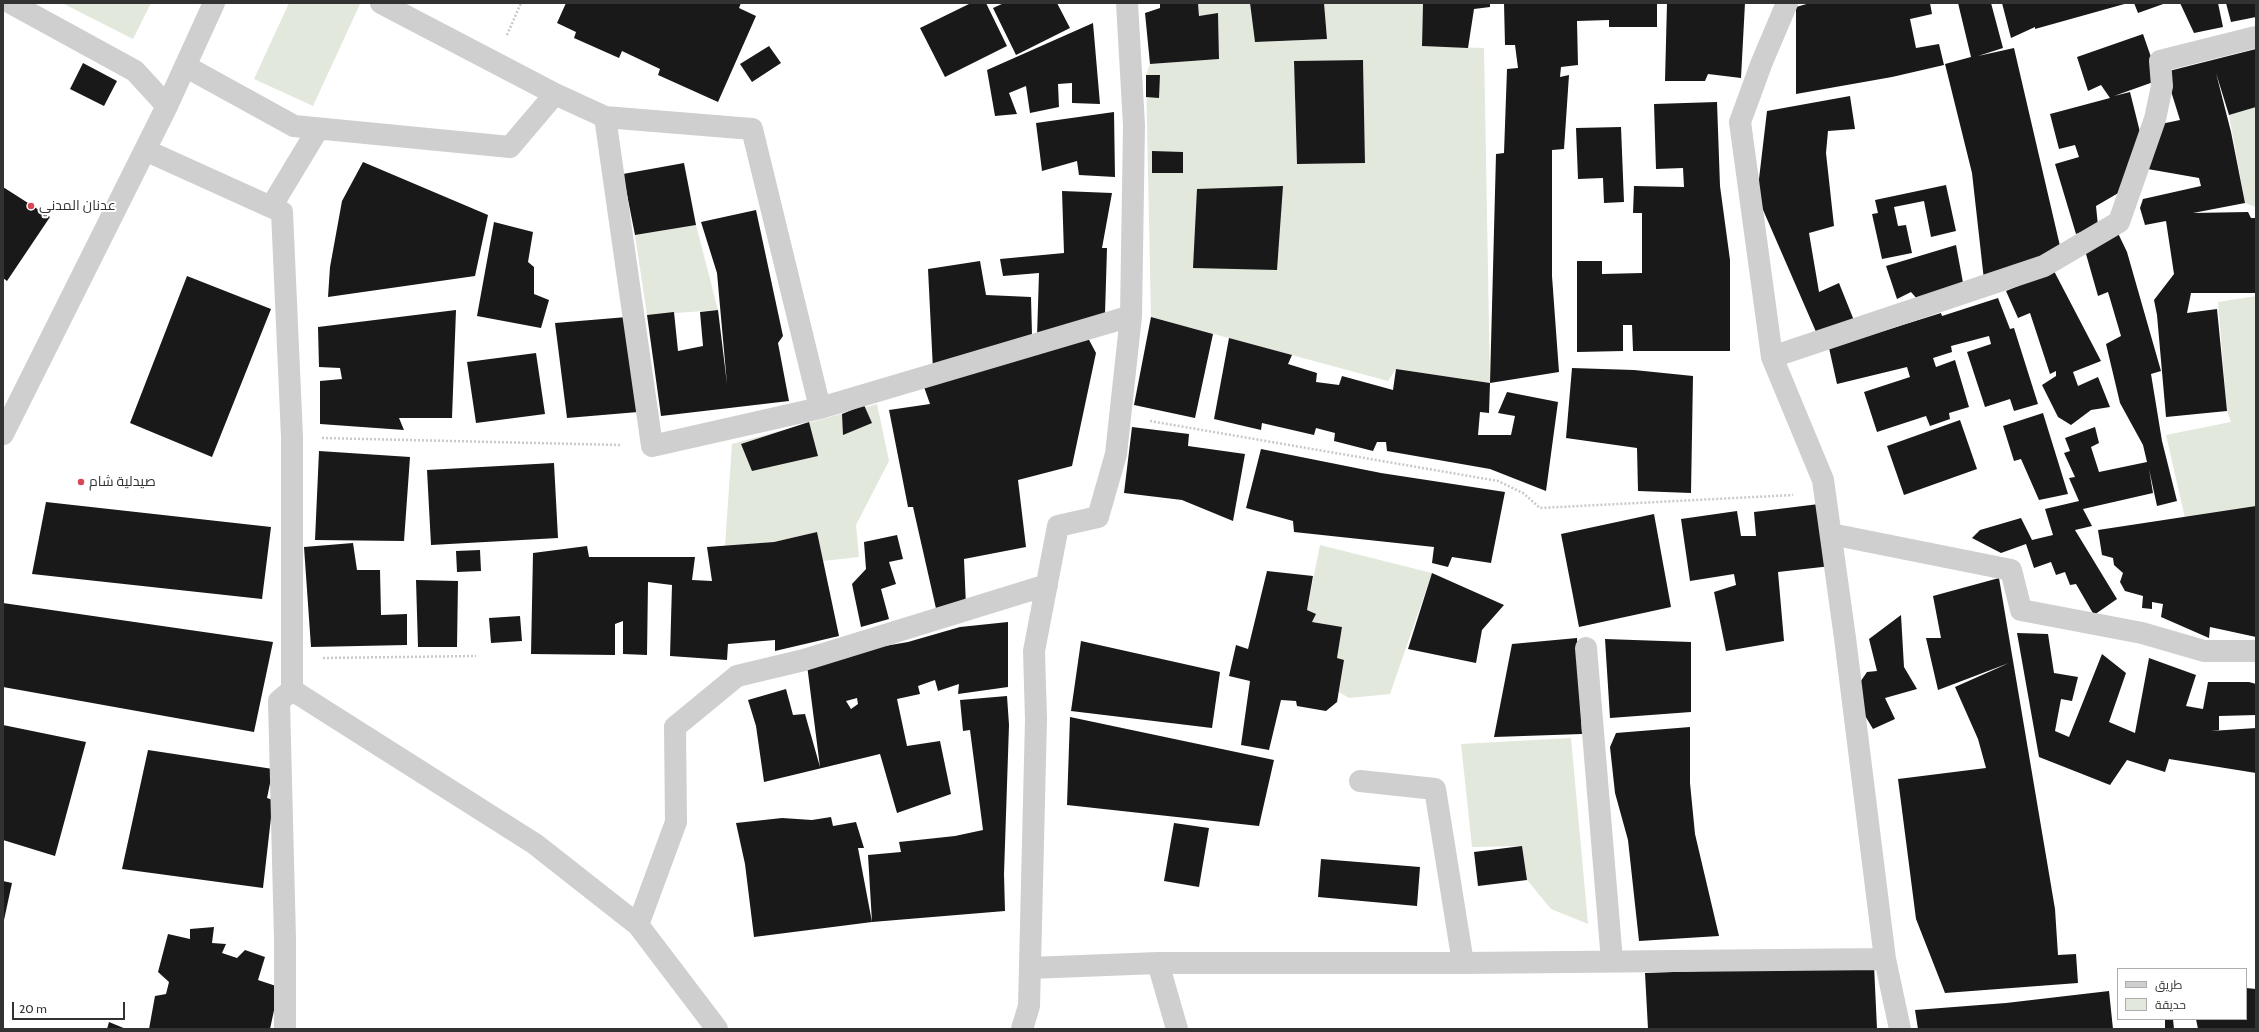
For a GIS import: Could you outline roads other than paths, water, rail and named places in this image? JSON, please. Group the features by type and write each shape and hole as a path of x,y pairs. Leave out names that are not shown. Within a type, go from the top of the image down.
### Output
{"street":[{"path":"11,3 135,71 167,106"},
{"path":"3,434 167,106 214,3"},
{"path":"381,3 555,94 605,117 752,128 820,408"},
{"path":"1022,1029 1029,1006 1036,719 1034,651 1058,526 1098,517 1116,454 1131,316 1134,125 1127,3"},
{"path":"1787,3 1762,62 1740,122 1772,357 1823,480 1885,958 1900,1029"},
{"path":"1772,357 2044,266 2118,222 2155,119 2162,86 2160,61 2256,36"},
{"path":"185,66 294,126 510,147 555,94"},
{"path":"605,117 652,446 820,408 1131,316"},
{"path":"271,207 318,129"},
{"path":"144,150 282,212 292,437 292,690 279,701 285,939 285,1029"},
{"path":"1831,534 2010,570 2021,610 2142,633 2204,651 2256,651"},
{"path":"638,925 676,822 675,727 680,722 737,676 804,660 1047,585"},
{"path":"1586,648 1612,961"},
{"path":"292,690 535,844 638,925 717,1029"},
{"path":"1360,782 1435,789 1463,963"},
{"path":"1030,968 1158,963 1463,963 1885,958"},
{"path":"1158,963 1177,1029"}],"place":[{"name":"عدنان المدني","path":"31,206"},
{"name":"صيدلية شام","path":"81,482"}]}
